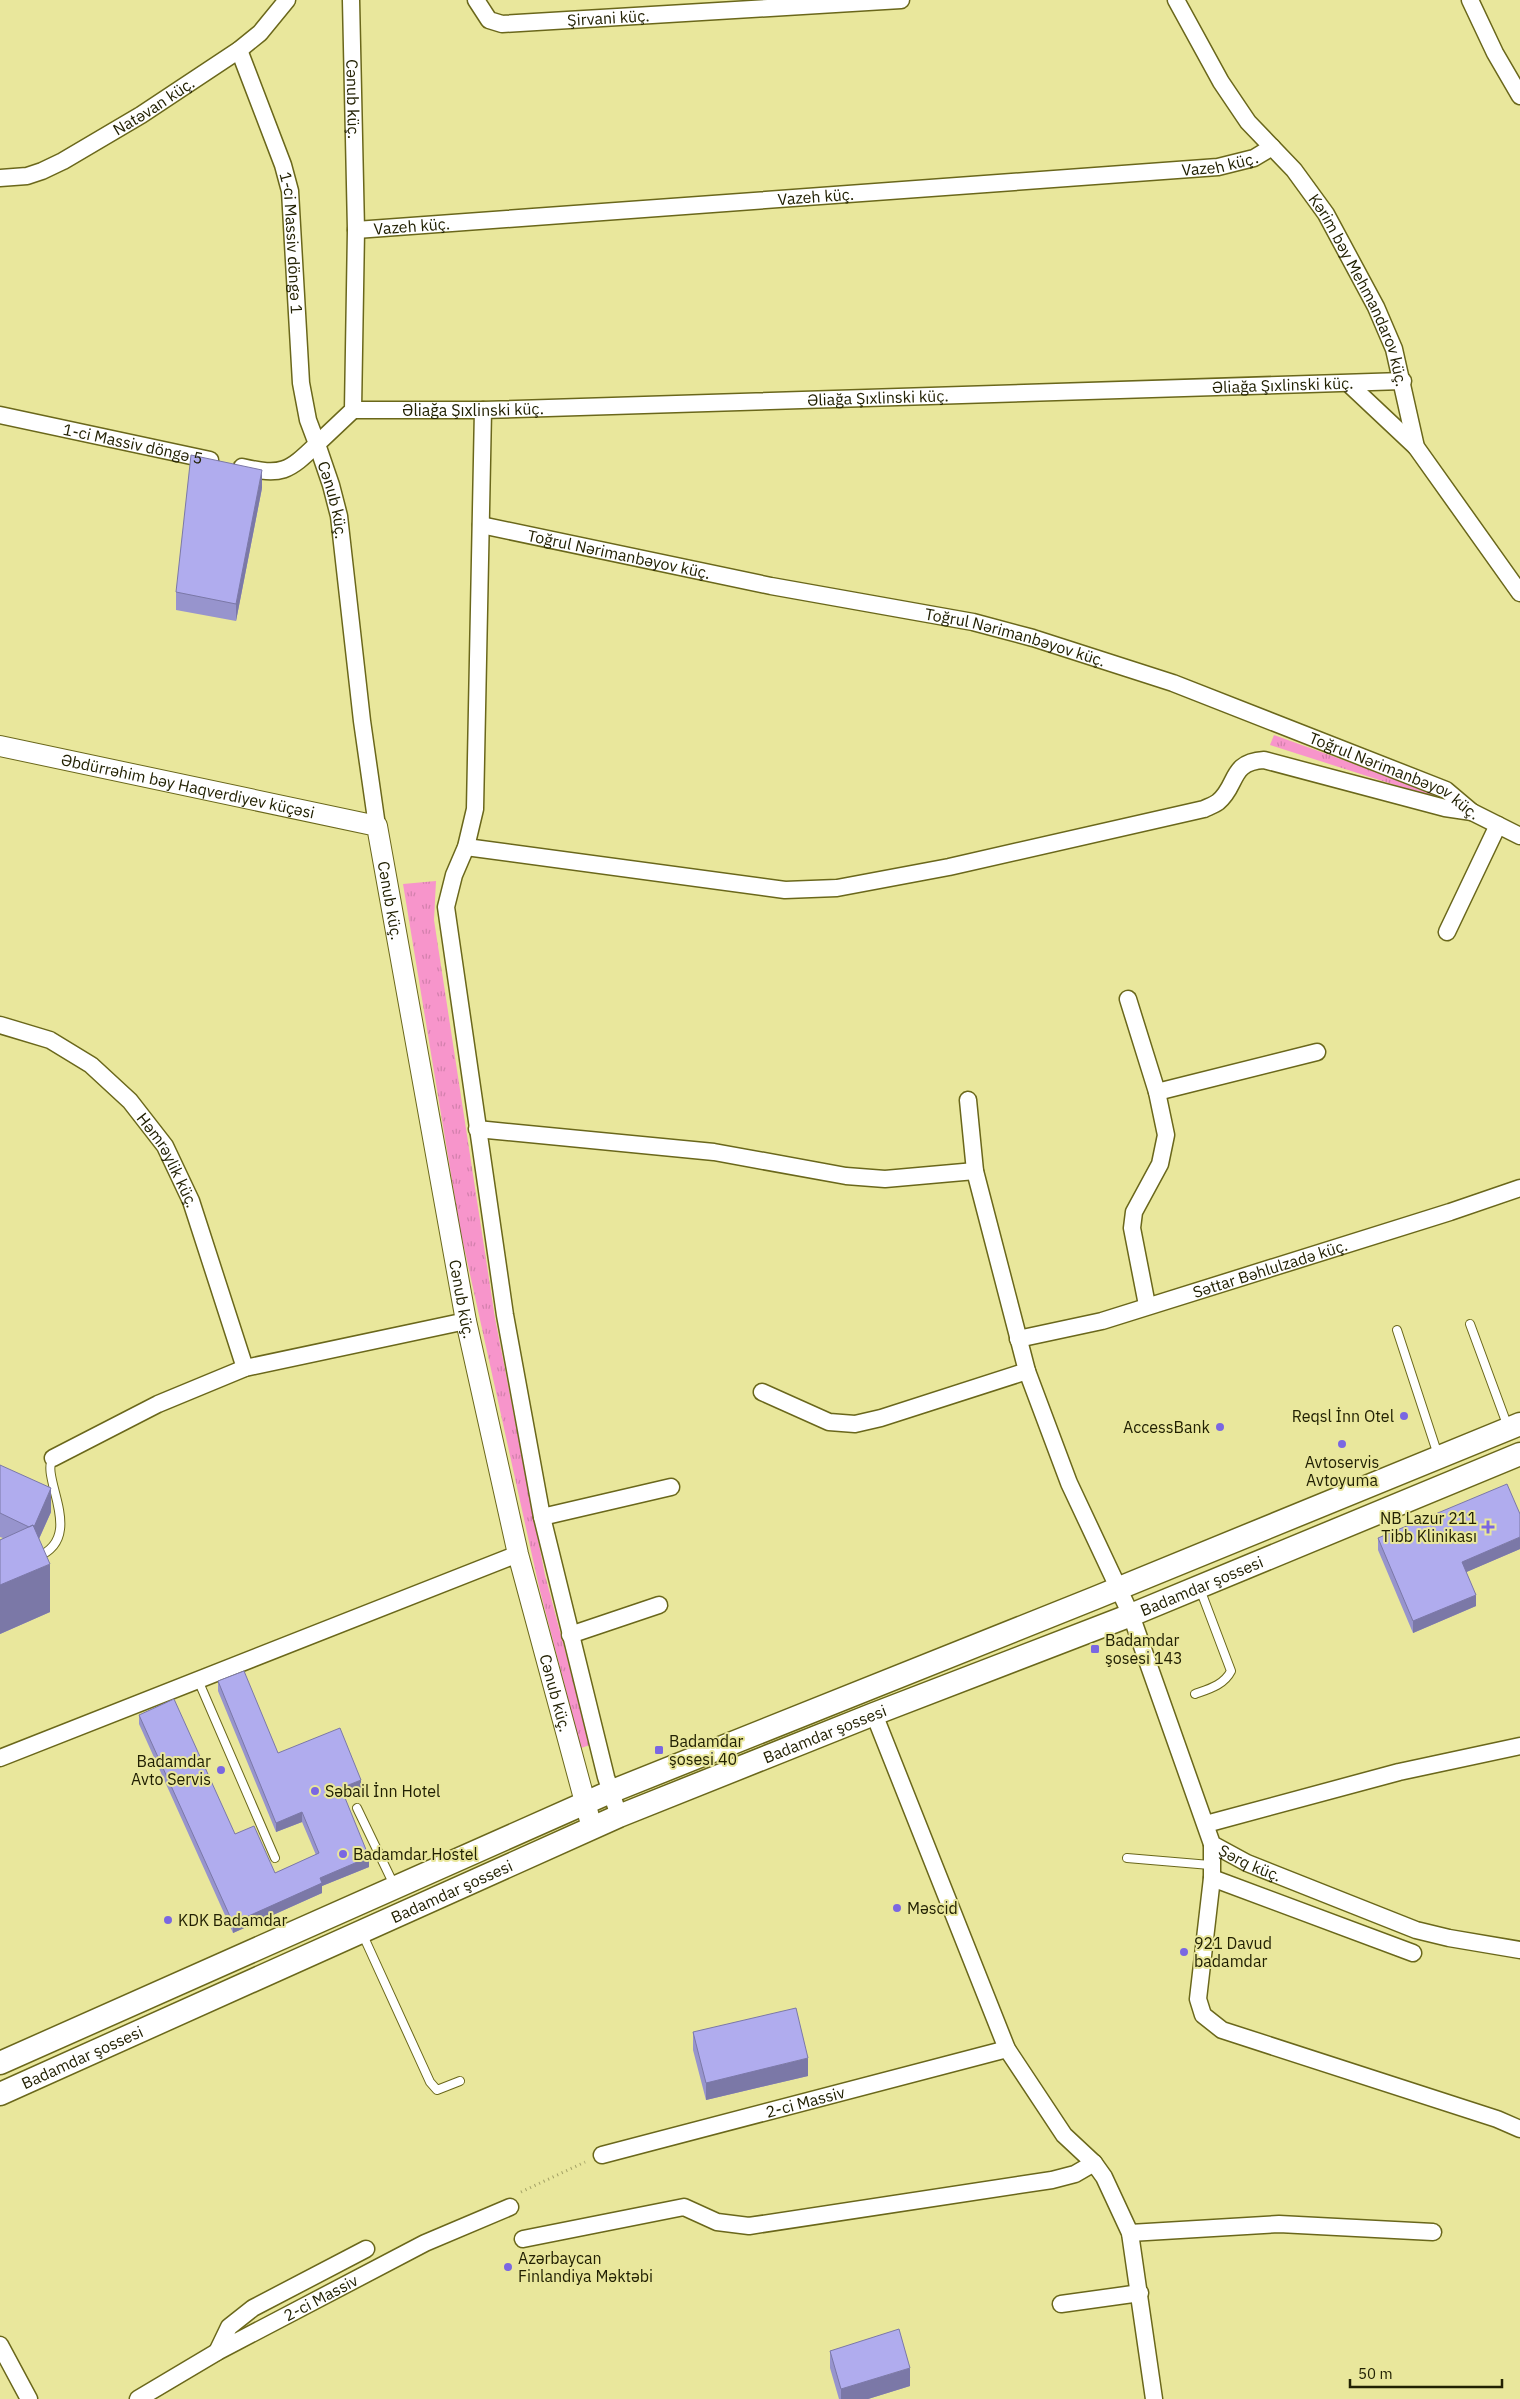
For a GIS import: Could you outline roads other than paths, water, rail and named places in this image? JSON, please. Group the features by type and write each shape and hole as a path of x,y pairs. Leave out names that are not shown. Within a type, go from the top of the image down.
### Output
{"main road":[{"name":"Badamdar şossesi","path":"0,2063 610,1792 1514,1427"},
{"name":"Badamdar şossesi","path":"0,2094 620,1816 874,1714 1131,1616 1520,1454"}],"street":[{"name":"Natəvan küç.","path":"0,178 27,176 63,161 141,115 239,50 260,33 287,0"},
{"name":"Cənub küç.","path":"351,0 356,230 353,410 316,444 332,485 339,516 362,721 377,826 466,1321 518,1554 592,1828"},
{"name":"Şirvani küç.","path":"476,0 489,20 502,24 900,0"},
{"name":"Kərim bəy Mehmandarov küç.","path":"1176,0 1221,82 1248,122 1294,170 1326,214 1376,307 1394,349 1403,381 1416,447 1520,593"},
{"path":"1470,0 1495,53 1520,96"},
{"name":"1-ci Massiv döngə 1","path":"239,50 283,165 290,191 300,382 308,420 316,444"},
{"name":"Vazeh küç.","path":"356,230 1218,167 1254,158 1272,148"},
{"name":"Əliağa Şıxlinski küç.","path":"353,410 483,410 1403,381"},
{"path":"1349,384 1416,447"},
{"name":"Cənub küç.","path":"483,410 475,809 466,847 454,875 446,907 505,1315 542,1517 610,1792 620,1816"},
{"name":"1-ci Massiv döngə 5","path":"0,415 256,470 276,472 294,466 316,444"},
{"name":"Toğrul Nərimanbəyov küç.","path":"481,525 771,586 972,622 1033,638 1173,683 1446,790 1472,812 1520,836"},
{"name":"Əbdürrəhim bəy Haqverdiyev küçəsi","path":"0,746 377,826"},
{"path":"466,847 786,890 838,888 949,866 1204,810 1217,803 1223,797 1237,771 1245,764 1264,760 1445,808 1472,812"},
{"path":"1448,932 1498,825"},
{"path":"1128,999 1157,1092 1166,1135 1160,1164 1134,1212 1132,1228 1147,1305"},
{"name":"Həmrəylik küç.","path":"0,1025 50,1040 91,1065 130,1101 166,1146 191,1201 245,1368"},
{"path":"1157,1092 1317,1052"},
{"name":"Şərq küç.","path":"968,1100 975,1171 1027,1371 1069,1483 1120,1587 1212,1844 1247,1863 1416,1930 1449,1938 1520,1950"},
{"path":"477,1129 714,1152 846,1176 885,1179 975,1171"},
{"name":"Səttar Bəhlulzadə küç.","path":"1018,1340 1102,1321 1147,1305 1440,1215 1520,1188"},
{"path":"53,1458 158,1404 245,1368 466,1321"},
{"path":"762,1392 829,1422 855,1424 881,1418 1027,1371"},
{"path":"542,1517 671,1487"},
{"path":"0,1758 518,1554"},
{"path":"570,1635 659,1605"},
{"path":"874,1714 1007,2050 1064,2135 1094,2164 1114,2195 1130,2233 1154,2399"},
{"path":"1206,1824 1399,1772 1520,1746"},
{"path":"1212,1844 1211,1872 1198,1999 1203,2015 1222,2030 1520,2129"},
{"path":"1211,1872 1413,1953"},
{"name":"2-ci Massiv","path":"602,2155 1007,2050"},
{"path":"522,2239 684,2207 717,2222 749,2226 1052,2180 1075,2174 1094,2164"},
{"name":"2-ci Massiv","path":"138,2399 217,2352 425,2243 510,2208"},
{"path":"1130,2233 1279,2224 1434,2232"},
{"path":"217,2352 229,2327 253,2308 366,2249"},
{"path":"1060,2304 1140,2293"},
{"path":"0,2345 29,2399"}],"lane":[{"path":"1470,1324 1514,1427"},
{"path":"1397,1330 1439,1457"},
{"path":"32,1559 51,1549 59,1534 59,1506 49,1470 53,1458"},
{"path":"1195,1694 1220,1684 1231,1671 1199,1587"},
{"path":"198,1680 275,1858"},
{"path":"357,1808 395,1887"},
{"path":"1127,1858 1211,1872"},
{"path":"362,1933 430,2082 437,2090 460,2081"}],"place":[{"name":"Reqsl İnn Otel","path":"1404,1416"},
{"name":"AccessBank","path":"1220,1427"},
{"name":"Avtoservis Avtoyuma","path":"1342,1444"},
{"name":"NB Lazur 211 Tibb Klinikası","path":"1488,1527"},
{"name":"Badamdar şosesi 143","path":"1095,1649"},
{"name":"Badamdar şosesi 40","path":"659,1750"},
{"name":"Badamdar Avto Servis","path":"221,1770"},
{"name":"Səbail İnn Hotel","path":"315,1791"},
{"name":"Badamdar Hostel","path":"343,1854"},
{"name":"Məscid","path":"897,1908"},
{"name":"KDK Badamdar","path":"168,1920"},
{"name":"921 Davud badamdar","path":"1184,1952"},
{"name":"Azərbaycan Finlandiya Məktəbi","path":"508,2267"}]}
